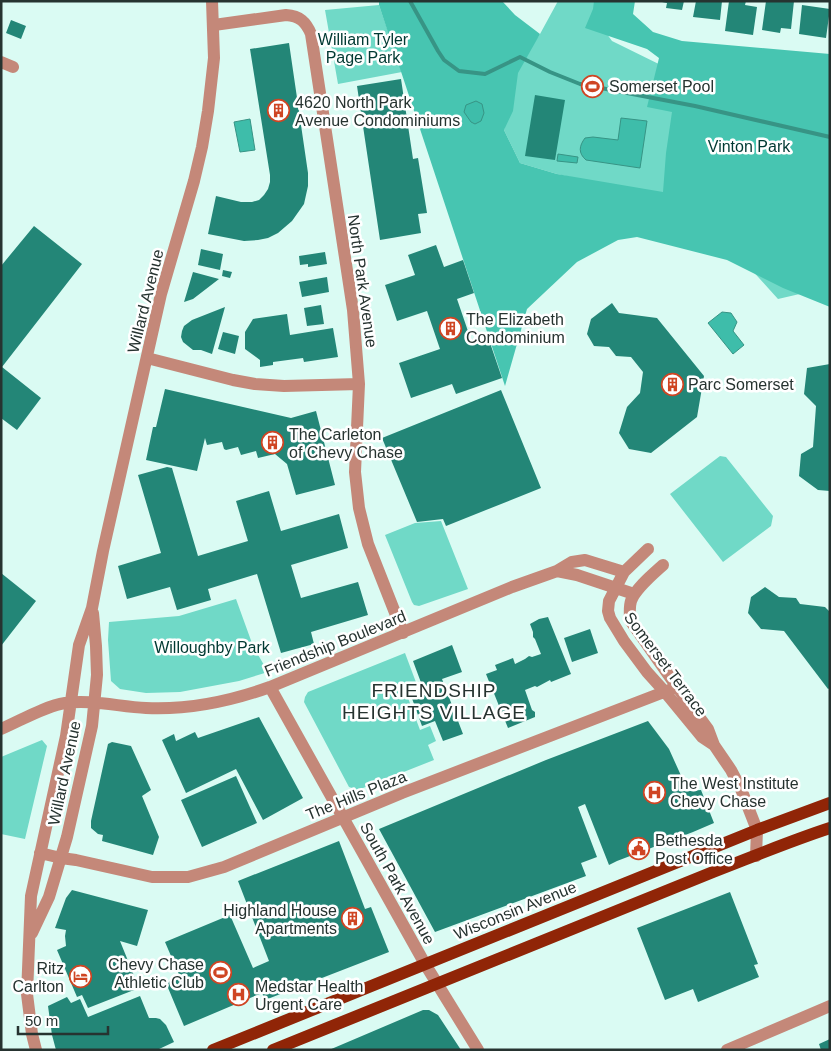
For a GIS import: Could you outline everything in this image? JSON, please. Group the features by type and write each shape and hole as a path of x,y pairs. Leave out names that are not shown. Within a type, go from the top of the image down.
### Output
{"main road":[{"name":"Wisconsin Avenue","path":"213,1050 757,830 830,803"},
{"path":"273,1050 705,875 830,828"}],"street":[{"name":"Willard Avenue","path":"36,1050 27,994 31,896 66,736 79,645 92,608 103,551 168,268 202,147 214,58 212,1"},
{"name":"North Park Avenue","path":"214,25 293,15 304,21 311,34 353,310 359,384 355,472 358,508 368,544 403,633"},
{"path":"1,62 13,67"},
{"path":"147,358 255,384 284,386 359,384"},
{"name":"Somerset Terrace","path":"648,549 624,572 609,601 610,618 647,672 671,690 708,729 714,745 738,782 757,830 756,856"},
{"name":"Friendship Boulevard","path":"1,729 51,707 71,702 148,708 184,706 229,699 270,687 557,571 572,562 585,560 624,572"},
{"name":"Somerset Terrace","path":"663,565 634,594 629,610 630,620 671,690"},
{"path":"557,571 577,575 634,594"},
{"name":"Willard Avenue","path":"30,938 48,897 69,831 92,726 97,674 92,608"},
{"name":"South Park Avenue","path":"270,687 425,964 478,1050"},
{"name":"The Hills Plaza","path":"40,853 152,878 188,877 224,867 411,790 671,690"},
{"path":"727,1050 830,1006"}],"green space":[{"name":"Vinton Park","path":"379,1 502,1 515,15 540,34 518,73 513,111 504,130 520,163 557,174 663,192 672,112 647,107 659,58 647,49 585,28 593,9 594,1 635,1 633,14 653,32 682,41 830,54 830,307 783,288 727,260 637,237 618,240 577,262 527,309 505,386"},
{"name":"Vinton Park","path":"558,1 601,1 599,23 612,41 677,73 830,54 830,287 778,299 692,204 557,174 520,163 504,130 514,71 540,34"},
{"name":"William Tyler Page Park","path":"379,5 402,72 338,84 325,10"},
{"path":"720,456 726,457 773,516 771,526 723,562 670,494"},
{"path":"441,521 468,589 419,606 414,605 385,535 415,523"},
{"name":"Willoughby Park","path":"236,599 253,646 268,672 239,681 180,692 146,693 120,689 111,681 108,640 109,622 179,616"},
{"path":"405,653 417,685 405,690 420,730 430,726 436,741 428,745 434,760 358,790 349,787 304,702 305,697 308,692"},
{"path":"42,740 47,746 25,839 1,834 1,757"}],"shaded area":[{"path":"476,101 482,104 484,113 481,121 475,124 471,122 464,112 466,105"},
{"path":"621,118 647,121 640,168 586,160 580,149 585,138 618,140"},
{"path":"250,119 255,150 240,152 234,122"},
{"path":"558,154 578,157 577,163 557,161"},
{"path":"722,312 731,313 737,322 733,331 744,345 733,354 708,323"}],"building":[{"path":"662,1 684,1 682,10 666,8 667,3"},
{"path":"696,1 722,1 720,20 693,17"},
{"path":"729,1 746,1 745,5 757,7 753,35 725,31"},
{"path":"766,1 794,1 791,29 781,28 780,33 762,30"},
{"path":"802,5 830,9 826,38 799,34"},
{"path":"11,20 26,26 21,39 6,33"},
{"name":"4620 North Park Avenue Condominiums","path":"289,43 308,173 308,186 304,204 292,221 278,233 268,238 244,241 208,234 216,196 241,202 252,202 259,200 268,189 270,175 250,49"},
{"path":"401,79 413,159 418,158 427,213 418,214 421,233 380,240 357,86"},
{"path":"535,95 565,100 555,160 525,156"},
{"path":"34,226 82,264 2,367 41,398 17,430 1,418 1,266"},
{"name":"The Elizabeth Condominium","path":"436,245 444,267 463,260 474,293 457,299 471,340 487,334 502,378 456,394 452,384 411,398 399,363 440,349 427,311 397,321 385,285 415,275 408,255"},
{"path":"201,249 223,254 220,270 198,265"},
{"path":"325,252 327,264 308,267 308,264 300,265 299,256"},
{"path":"223,270 232,272 230,278 222,276"},
{"path":"193,272 219,279 193,299 184,302"},
{"path":"327,277 329,292 302,297 299,282"},
{"name":"Parc Somerset","path":"612,303 619,313 657,318 704,376 697,417 651,453 629,449 619,433 627,407 640,393 643,372 631,357 616,356 609,347 594,346 587,334 591,319"},
{"path":"321,305 324,324 307,326 304,308"},
{"path":"225,307 212,354 201,350 193,350 183,342 181,337 184,326 192,320"},
{"path":"287,314 290,335 333,328 338,357 304,362 303,358 273,362 273,365 260,367 260,360 245,349 245,332 253,319"},
{"path":"223,332 239,336 235,354 218,349"},
{"path":"830,364 830,491 818,490 799,476 801,454 813,447 816,406 804,394 807,368"},
{"name":"The Carleton of Chevy Chase","path":"165,389 291,418 316,411 335,485 296,495 287,464 275,454 258,458 256,451 241,455 238,447 226,450 222,442 207,445 205,438 197,471 146,460 153,427 156,427"},
{"path":"501,390 541,488 446,526 443,519 417,522 382,438"},
{"path":"167,467 172,468 198,556 248,541 236,501 269,491 281,531 339,514 348,548 291,565 301,598 358,582 368,615 311,632 314,644 281,653 257,574 208,589 211,600 177,610 170,587 127,599 118,566 161,553 138,475"},
{"path":"1,573 36,601 1,646"},
{"path":"765,587 779,597 796,598 800,604 825,607 830,612 830,688 828,689 784,631 761,629 748,613 751,597"},
{"path":"548,617 571,674 525,690 532,710 535,712 535,717 508,728 493,691 490,688 486,674 497,670 495,665 513,658 515,664 529,656 541,654 533,637 530,624"},
{"path":"590,629 598,653 572,662 564,638"},
{"path":"452,645 462,672 442,679 463,734 443,741 435,721 422,726 410,693 423,688 413,661"},
{"path":"259,717 303,798 263,820 236,769 186,793 162,740 174,734 176,741 195,732 198,738"},
{"path":"648,721 669,749 688,791 701,790 714,823 609,865 585,804 578,807 597,857 581,863 586,876 435,932 379,829 546,760"},
{"path":"112,742 131,746 151,790 142,796 159,837 153,855 102,841 103,835 98,834 91,828 108,744"},
{"path":"236,776 257,823 202,847 181,800"},
{"path":"339,841 365,909 371,907 389,952 265,1000 262,993 184,1026 166,983 180,977 165,942 230,915 253,968 269,961 238,881"},
{"path":"72,890 148,910 137,946 120,941 139,988 88,1008 82,995 77,997 57,950 66,946 66,930 55,928 66,898"},
{"path":"730,892 758,964 754,965 759,977 698,1002 693,989 665,1000 637,928"},
{"path":"140,996 149,1018 160,1019 166,1025 174,1042 157,1050 56,1050 48,1006 67,997 71,1003 80,999 88,1017"},
{"path":"423,1010 429,1010 438,1015 461,1050 329,1050"},
{"path":"830,1039 830,1050 821,1050 819,1044"}],"waterway":[{"path":"410,1 444,60 459,71 485,74 520,57 580,84 695,106 830,137"}],"place":[{"name":"Somerset Pool","path":"593,86"},
{"name":"4620 North Park Avenue Condominiums","path":"279,111"},
{"name":"The Elizabeth Condominium","path":"450,328"},
{"name":"Parc Somerset","path":"672,384"},
{"name":"The Carleton of Chevy Chase","path":"273,443"},
{"name":"The West Institute Chevy Chase","path":"654,792"},
{"name":"Bethesda Post Office","path":"639,849"},
{"name":"Highland House Apartments","path":"353,919"},
{"name":"Chevy Chase Athletic Club","path":"220,973"},
{"name":"Ritz Carlton","path":"80,977"},
{"name":"Medstar Health Urgent Care","path":"239,995"}],"district":[{"name":"FRIENDSHIP HEIGHTS VILLAGE","path":"434,701"}]}
